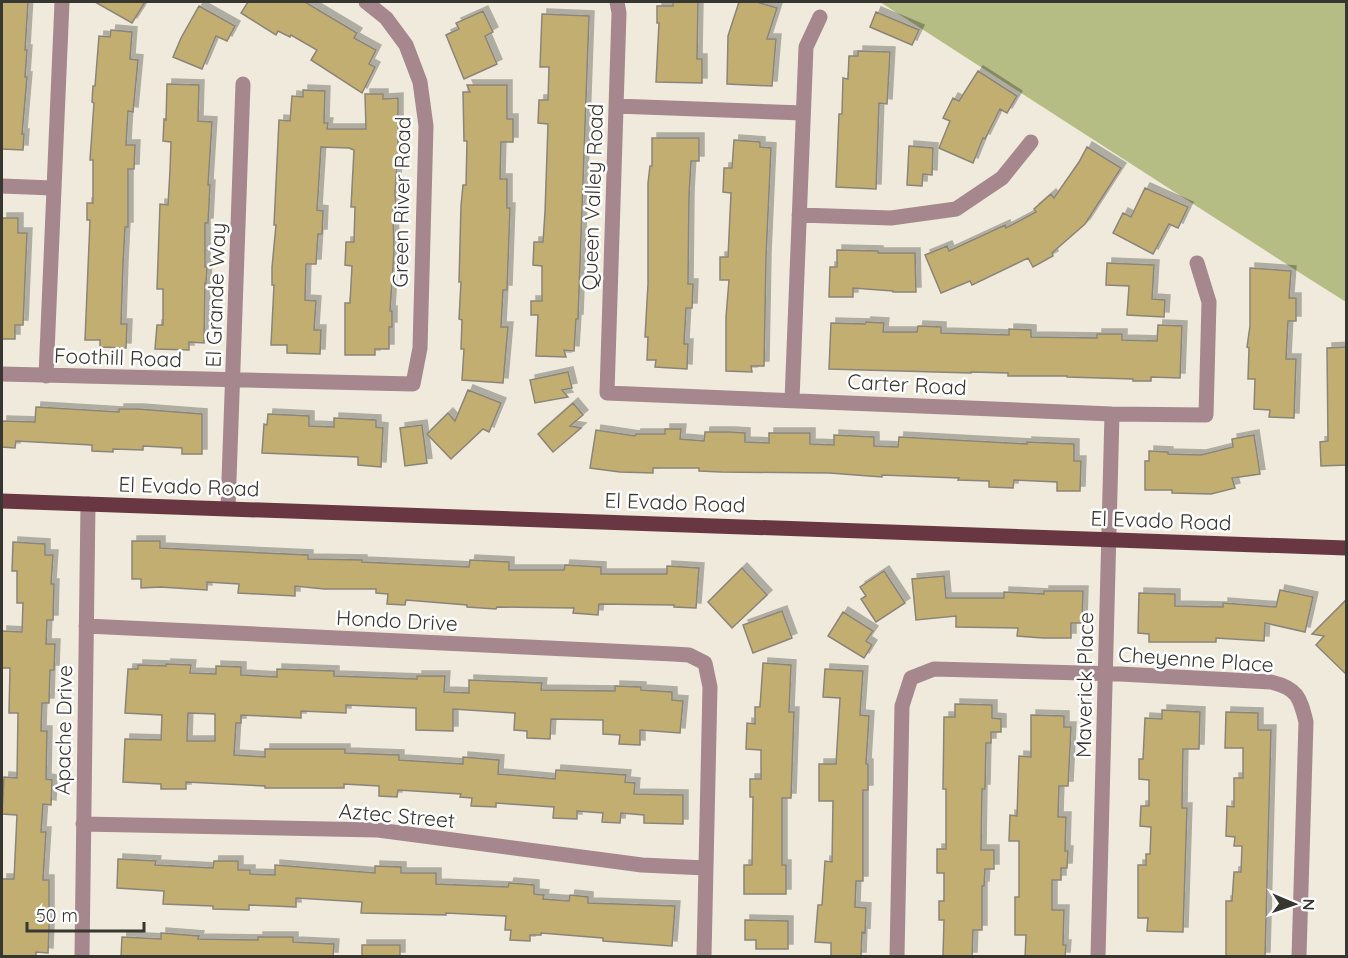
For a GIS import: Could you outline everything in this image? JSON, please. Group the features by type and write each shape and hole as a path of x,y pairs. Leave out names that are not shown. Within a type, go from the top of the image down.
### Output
{"main road":[{"name":"El Evado Road","path":"2,501 1347,548"}],"street":[{"path":"46,376 62,2"},
{"name":"Green River Road","path":"366,2 386,18 406,45 420,82 426,126 420,348 413,384"},
{"name":"Queen Valley Road","path":"607,393 619,14 617,2"},
{"path":"792,400 806,47 820,17"},
{"name":"El Grande Way","path":"228,508 243,84"},
{"path":"616,106 803,113"},
{"path":"799,215 891,218 956,209 1002,178 1031,142"},
{"path":"2,186 53,188"},
{"name":"Carter Road","path":"607,393 1112,414 1206,415 1209,302 1197,263"},
{"name":"Foothill Road","path":"2,374 413,384"},
{"name":"Maverick Place","path":"1098,957 1112,414"},
{"name":"Apache Drive","path":"82,957 88,504"},
{"name":"Hondo Drive","path":"86,626 689,655 705,663 710,687 706,868"},
{"name":"Cheyenne Place","path":"897,957 902,706 911,678 934,669 1271,682 1285,686 1298,695 1306,722 1299,957"},
{"name":"Aztec Street","path":"83,824 378,830 642,865 706,868"},
{"path":"704,957 706,868"}],"green space":[{"path":"880,2 1346,2 1346,302 1308,278"}],"building":[{"path":"2,2 28,2 23,150 2,149"},
{"path":"95,2 145,2 132,23"},
{"path":"248,2 305,2 357,33 354,38 376,50 369,64 375,67 362,93 311,60 317,50 291,35 290,37 278,31 276,35 241,13"},
{"path":"673,2 698,2 697,59 702,59 702,83 656,82 659,23 657,23 657,6 673,6"},
{"path":"739,2 757,2 777,8 767,39 776,39 772,86 727,84 728,36"},
{"path":"199,6 235,26 227,41 216,36 202,69 173,57"},
{"path":"483,11 493,32 485,36 497,64 464,79 446,35 459,29 456,23"},
{"path":"876,12 919,30 912,45 870,27"},
{"path":"542,14 589,16 578,319 576,319 574,351 564,350 566,357 536,356 538,315 531,315 531,301 542,301 542,266 533,265 534,242 543,242 545,212 548,124 538,123 539,100 548,100 549,67 540,67"},
{"path":"111,30 132,32 130,59 138,60 133,112 128,111 126,145 135,145 134,169 128,169 128,227 125,227 123,264 121,324 127,324 126,348 100,347 100,340 85,340 90,220 87,220 87,203 93,203 93,160 90,160 93,86 95,86 99,36 110,37"},
{"path":"858,51 890,52 887,104 879,103 876,189 836,187 843,78 848,79 849,56 858,56"},
{"path":"978,71 1017,96 1007,113 1000,109 985,139 983,138 973,163 939,148 950,121 943,118 953,98 959,101"},
{"path":"167,84 199,85 198,121 212,122 208,223 205,223 205,267 207,267 204,343 189,342 189,350 155,349 157,325 163,325 163,289 157,289 160,204 168,205 170,170 171,142 163,141"},
{"path":"467,85 507,85 507,119 513,119 513,142 501,142 500,179 507,179 507,208 510,208 507,290 503,290 501,327 508,327 503,383 462,380 464,349 461,349 462,320 459,319 461,282 459,282 461,206 463,185 466,185 467,141 464,141 463,92 470,92"},
{"path":"303,90 325,91 324,123 328,123 327,129 366,129 365,94 383,94 383,99 398,98 396,208 393,208 394,251 390,311 392,311 392,327 389,327 389,349 375,349 375,355 345,355 345,303 350,303 352,266 345,265 346,242 354,242 355,207 351,207 354,150 349,148 321,147 317,210 323,211 322,234 318,234 316,264 306,264 305,300 316,301 314,330 321,330 320,354 287,353 287,345 271,345 279,120 290,121 292,96 303,97"},
{"path":"652,138 699,138 699,161 691,161 689,196 688,284 693,284 692,308 686,308 684,344 688,344 687,369 655,367 656,360 647,360 648,337 645,337 648,284 648,183 650,166 652,166"},
{"path":"734,140 760,142 760,147 771,148 764,366 751,366 752,372 726,371 729,280 720,280 720,257 728,257 731,193 723,192 724,168 732,168"},
{"path":"909,146 933,148 932,175 923,174 922,186 907,185"},
{"path":"1087,147 1121,168 1085,224 1052,253 1053,256 1033,267 1028,258 972,285 970,281 941,293 925,255 947,246 949,251 1005,225 1006,228 1036,212 1034,209 1051,194 1054,198"},
{"path":"1145,188 1188,207 1178,228 1169,224 1153,254 1113,233 1123,213 1131,217"},
{"path":"2,218 18,218 18,233 27,233 23,325 15,325 15,339 2,339"},
{"path":"837,250 915,253 916,292 853,288 853,297 829,297 830,267 837,267"},
{"path":"1107,263 1154,265 1152,299 1165,300 1164,317 1127,315 1129,286 1106,285"},
{"path":"1250,268 1291,271 1289,298 1296,298 1296,321 1288,321 1286,359 1296,359 1294,418 1269,417 1270,410 1254,409 1255,379 1248,379 1249,348 1247,347 1250,326"},
{"path":"866,322 884,323 883,332 917,332 918,326 941,327 941,333 1009,335 1009,329 1031,330 1031,337 1097,338 1097,334 1122,334 1122,340 1157,341 1158,325 1182,326 1180,378 1151,377 1151,381 1133,381 1133,379 1067,376 1008,376 1008,373 829,369 831,323 865,324"},
{"path":"1347,347 1347,465 1321,466 1320,442 1328,441 1327,348"},
{"path":"568,372 572,388 562,390 568,397 535,403 530,380"},
{"path":"468,390 501,403 489,432 483,429 451,459 427,434 448,413 455,421"},
{"path":"573,403 583,415 570,426 581,428 553,452 538,434"},
{"path":"36,407 119,412 119,409 138,409 202,414 202,454 182,454 182,448 143,446 143,450 92,451 92,445 16,441 15,448 2,447 2,421 35,422"},
{"path":"268,414 309,416 309,426 334,427 334,418 376,420 376,427 383,428 381,467 358,465 358,457 262,453 264,424 267,425"},
{"path":"422,425 427,463 405,466 400,428"},
{"path":"665,429 681,429 680,439 704,441 705,432 730,432 745,433 745,442 769,443 769,433 810,433 810,444 834,445 834,435 874,437 874,446 898,447 899,437 1027,444 1027,442 1074,444 1074,461 1081,461 1080,491 1057,491 1057,482 1014,480 1013,488 989,487 989,481 958,480 959,478 721,472 699,471 699,468 653,468 653,473 590,468 596,430 635,436 636,434 665,434"},
{"path":"1254,435 1260,474 1232,478 1235,488 1211,494 1145,490 1145,461 1149,461 1149,451 1201,455 1233,447 1232,439"},
{"path":"132,541 160,541 160,548 308,555 308,559 469,567 470,560 509,562 509,570 564,570 565,565 601,567 601,574 667,574 667,566 699,568 696,608 674,607 674,605 599,604 598,615 573,613 574,608 497,607 496,609 406,600 405,605 387,604 388,594 376,593 376,589 324,589 295,586 295,596 238,593 239,584 207,582 207,590 141,588 141,579 132,579"},
{"path":"13,542 45,544 45,555 53,555 51,584 54,584 53,620 47,620 46,644 55,644 54,670 50,670 49,703 42,703 41,731 47,731 46,779 52,780 51,805 43,804 41,832 46,832 43,880 49,880 48,953 36,952 36,957 2,957 2,879 14,879 17,815 2,814 4,777 17,778 18,713 9,713 10,668 2,668 2,631 22,632 23,603 17,603 17,571 12,571"},
{"path":"742,568 767,595 732,628 708,602"},
{"path":"884,571 905,603 876,622 861,599 866,596 860,587"},
{"path":"944,576 946,598 1004,598 1004,592 1044,594 1044,591 1083,591 1082,623 1071,623 1071,638 1043,638 1017,636 1018,628 956,627 956,616 916,620 912,579"},
{"path":"1280,590 1313,597 1305,632 1265,623 1264,641 1216,638 1216,642 1149,642 1149,634 1138,633 1139,593 1175,594 1175,606 1223,607 1223,603 1276,607"},
{"path":"1347,599 1347,675 1316,645 1324,636 1312,634"},
{"path":"782,611 792,638 753,653 743,625"},
{"path":"843,612 873,631 866,641 872,645 864,658 828,636"},
{"path":"763,663 791,665 789,712 794,712 791,798 782,798 782,865 786,865 786,894 744,894 744,865 752,865 753,797 750,797 750,779 761,779 761,750 746,749 747,723 755,724 755,707 760,707"},
{"path":"166,664 191,665 190,673 216,674 216,666 241,667 241,675 277,677 277,669 334,671 334,676 417,679 417,676 445,676 444,692 469,693 469,680 542,683 541,690 615,691 615,686 672,692 672,700 683,701 680,733 640,730 640,745 619,744 620,735 603,734 603,720 551,719 550,739 527,738 527,731 514,730 515,713 453,709 453,731 416,730 416,708 346,705 346,713 301,711 301,718 241,715 241,723 236,723 234,755 265,757 265,749 345,749 345,753 399,755 399,760 463,764 463,757 499,760 498,774 555,779 556,770 626,775 625,782 635,783 634,794 683,795 683,824 644,823 644,815 621,813 620,823 602,822 603,813 577,811 577,819 553,818 554,807 496,803 496,807 471,806 472,798 460,797 461,794 398,790 397,797 379,796 379,786 344,784 344,788 265,788 265,786 186,782 186,789 161,789 161,784 123,782 125,739 161,740 162,715 125,713 128,669 138,669 138,665 166,666","holes":["188,713 215,714 215,741 187,741"]},
{"path":"825,669 863,671 860,715 869,716 866,764 868,764 868,790 863,790 863,881 856,881 855,907 866,908 861,957 831,957 831,943 815,942 818,905 822,905 825,861 832,862 833,801 819,801 819,764 836,764 840,698 823,697"},
{"path":"955,704 992,705 992,718 1001,719 1001,732 991,732 991,743 986,743 985,789 982,789 981,850 994,850 994,869 985,869 984,886 982,886 982,930 973,930 972,957 943,957 944,920 939,920 939,901 944,901 944,873 937,873 937,849 946,849 946,789 943,789 944,717 955,717"},
{"path":"1162,710 1200,712 1199,749 1183,749 1182,808 1187,808 1183,932 1147,931 1148,918 1138,918 1138,865 1146,865 1146,854 1150,854 1151,827 1140,826 1141,806 1149,806 1149,780 1139,779 1139,759 1143,759 1145,718 1162,719"},
{"path":"1226,712 1258,713 1258,730 1271,730 1265,957 1226,957 1226,901 1232,901 1234,872 1241,872 1242,846 1234,846 1235,837 1226,836 1227,806 1234,807 1234,778 1243,778 1243,748 1225,748"},
{"path":"1031,715 1064,716 1064,727 1071,727 1068,786 1059,786 1058,817 1066,817 1067,868 1061,868 1061,880 1052,880 1052,910 1064,910 1065,957 1025,957 1026,935 1015,935 1015,897 1019,897 1019,841 1009,841 1010,815 1017,816 1019,756 1031,757"},
{"path":"118,859 156,861 155,865 213,868 214,861 238,861 238,870 250,870 250,874 275,875 275,865 375,873 375,866 401,867 401,873 436,873 436,884 508,887 509,883 534,885 534,894 544,895 543,899 569,901 570,895 588,897 588,903 675,906 672,946 603,941 603,938 541,933 541,935 530,935 530,941 510,940 511,930 505,930 506,916 361,913 362,902 296,898 296,907 249,905 249,910 163,904 164,891 117,888"},
{"path":"745,920 788,921 788,949 756,949 756,940 745,940"},
{"path":"161,933 199,936 198,939 258,940 258,937 293,937 293,942 334,944 333,957 121,957 122,937 161,939"},
{"path":"362,945 400,945 400,957 362,957"}]}
